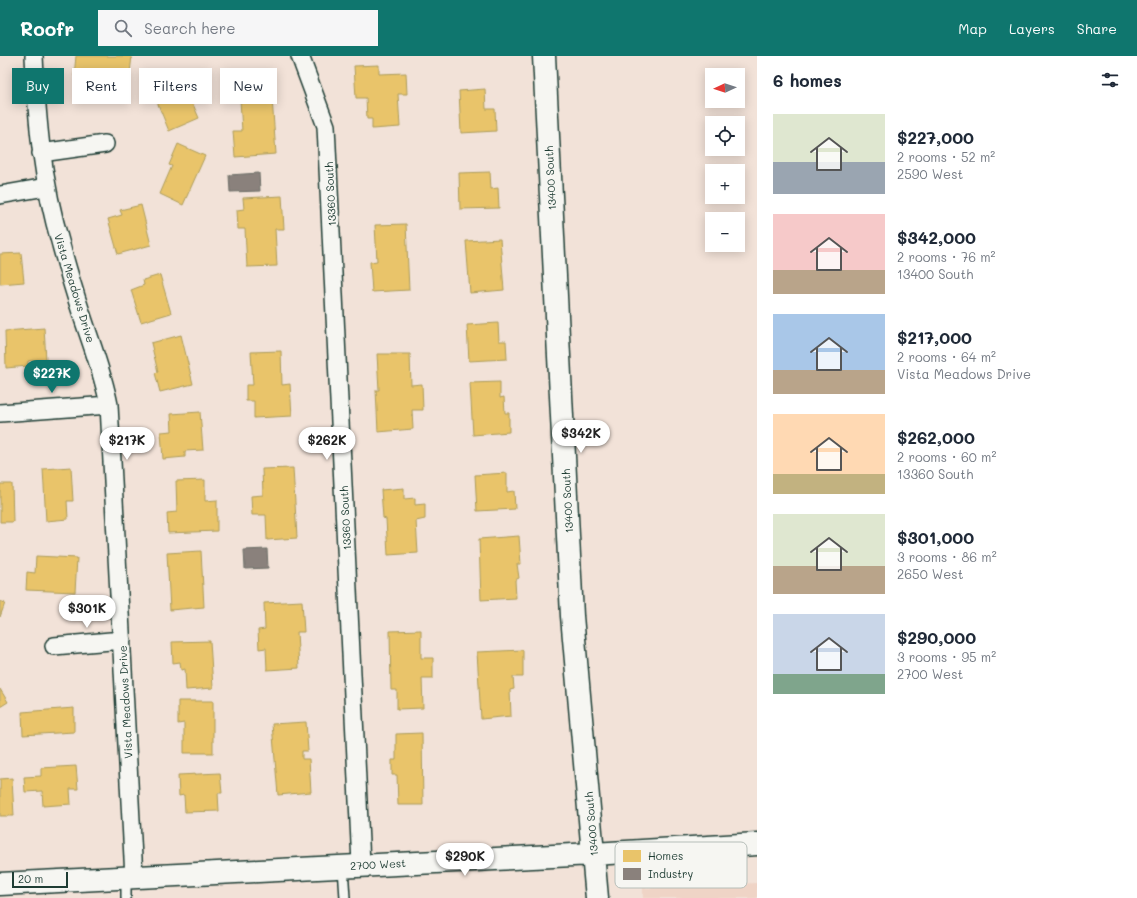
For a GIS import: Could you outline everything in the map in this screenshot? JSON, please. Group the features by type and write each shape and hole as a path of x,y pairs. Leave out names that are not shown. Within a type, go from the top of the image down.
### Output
{"street":[{"name":"Vista Meadows Drive","path":"34,56 41,153 46,187 60,244 105,384 109,405 122,640 129,884"},
{"name":"13360 South","path":"300,56 326,126 352,865"},
{"name":"13400 South","path":"544,56 572,616 597,898"},
{"path":"41,153 106,144"},
{"path":"0,195 46,187"},
{"path":"0,413 109,405"},
{"path":"54,646 122,640"},
{"name":"2700 West","path":"747,845 757,844"},
{"name":"2700 West","path":"0,884 129,884 352,865 615,853"}],"lane":[{"path":"345,898 352,865"}],"shaded area":[{"path":"747,883 757,883 757,898 643,898 643,888 747,888"}],"building: Homes":[{"path":"76,56 132,56 131,68 75,68"},
{"path":"379,65 379,74 406,73 407,94 398,94 400,127 372,129 372,119 367,119 366,98 356,98 354,66"},
{"path":"485,89 486,109 495,109 496,131 461,133 459,91"},
{"path":"158,104 193,104 199,118 169,131"},
{"path":"240,104 272,104 276,154 235,157 233,131 242,131"},
{"path":"178,144 205,156 183,205 160,194 172,166 169,165"},
{"path":"490,172 491,189 498,188 499,208 460,209 459,173"},
{"path":"282,196 284,229 275,229 277,266 247,267 245,229 238,229 237,210 244,209 243,198"},
{"path":"141,205 151,245 118,254 108,219 122,215 120,210"},
{"path":"406,224 409,290 372,292 370,262 377,261 375,225"},
{"path":"500,239 504,290 470,293 466,241"},
{"path":"21,253 24,282 0,284 0,254"},
{"path":"160,275 171,313 141,322 131,290 144,285 143,280"},
{"path":"498,323 499,341 506,341 507,359 469,361 467,325"},
{"path":"44,328 46,360 28,361 28,366 6,368 5,331"},
{"path":"181,335 193,384 160,392 155,373 158,372 151,343"},
{"path":"281,351 282,385 290,384 292,416 254,418 254,401 246,401 246,385 253,385 251,352"},
{"path":"377,354 410,354 411,385 422,384 423,410 412,410 413,429 378,432 376,390 379,390"},
{"path":"500,382 500,398 504,397 505,413 509,413 509,432 473,435 470,383"},
{"path":"200,412 203,450 185,451 185,457 163,459 161,432 172,431 171,414"},
{"path":"71,467 73,501 67,501 68,519 46,521 43,469"},
{"path":"293,468 297,538 267,540 266,515 252,515 251,496 263,495 262,469"},
{"path":"507,473 507,492 514,491 515,509 477,511 475,475"},
{"path":"205,480 205,501 217,500 217,531 168,533 167,513 177,512 176,481"},
{"path":"0,484 12,484 13,522 0,522"},
{"path":"404,488 404,499 415,498 415,505 425,504 425,519 416,521 418,553 388,555 386,519 383,518 381,490"},
{"path":"519,536 521,564 517,564 519,578 515,580 516,598 481,600 479,539"},
{"path":"201,551 204,607 170,610 167,553"},
{"path":"36,556 77,558 75,592 26,590 27,572 35,573"},
{"path":"0,601 5,603 0,617"},
{"path":"302,601 304,632 297,632 299,668 267,670 266,648 259,649 258,630 265,629 264,603"},
{"path":"421,630 421,658 433,658 433,678 422,678 423,708 397,709 397,690 391,690 390,631"},
{"path":"210,641 213,688 186,690 185,669 181,670 180,662 173,663 172,642"},
{"path":"523,650 523,677 513,677 514,689 510,690 511,716 481,719 477,652"},
{"path":"0,689 8,702 0,707"},
{"path":"178,701 213,701 213,753 184,753 184,723 178,724"},
{"path":"74,708 74,732 23,735 22,712"},
{"path":"306,722 308,751 302,751 302,759 309,759 311,792 278,795 272,724"},
{"path":"422,733 423,805 398,805 397,775 392,775 392,760 396,760 396,734"},
{"path":"76,766 78,789 70,789 71,804 43,806 42,791 25,792 24,777 41,776 41,768"},
{"path":"220,773 222,793 218,793 219,811 185,812 184,795 179,796 178,775"},
{"path":"12,778 14,816 0,816 0,779"}],"building: Industry":[{"path":"259,173 260,191 230,192 229,175"},
{"path":"267,549 268,568 245,569 244,550"}]}
